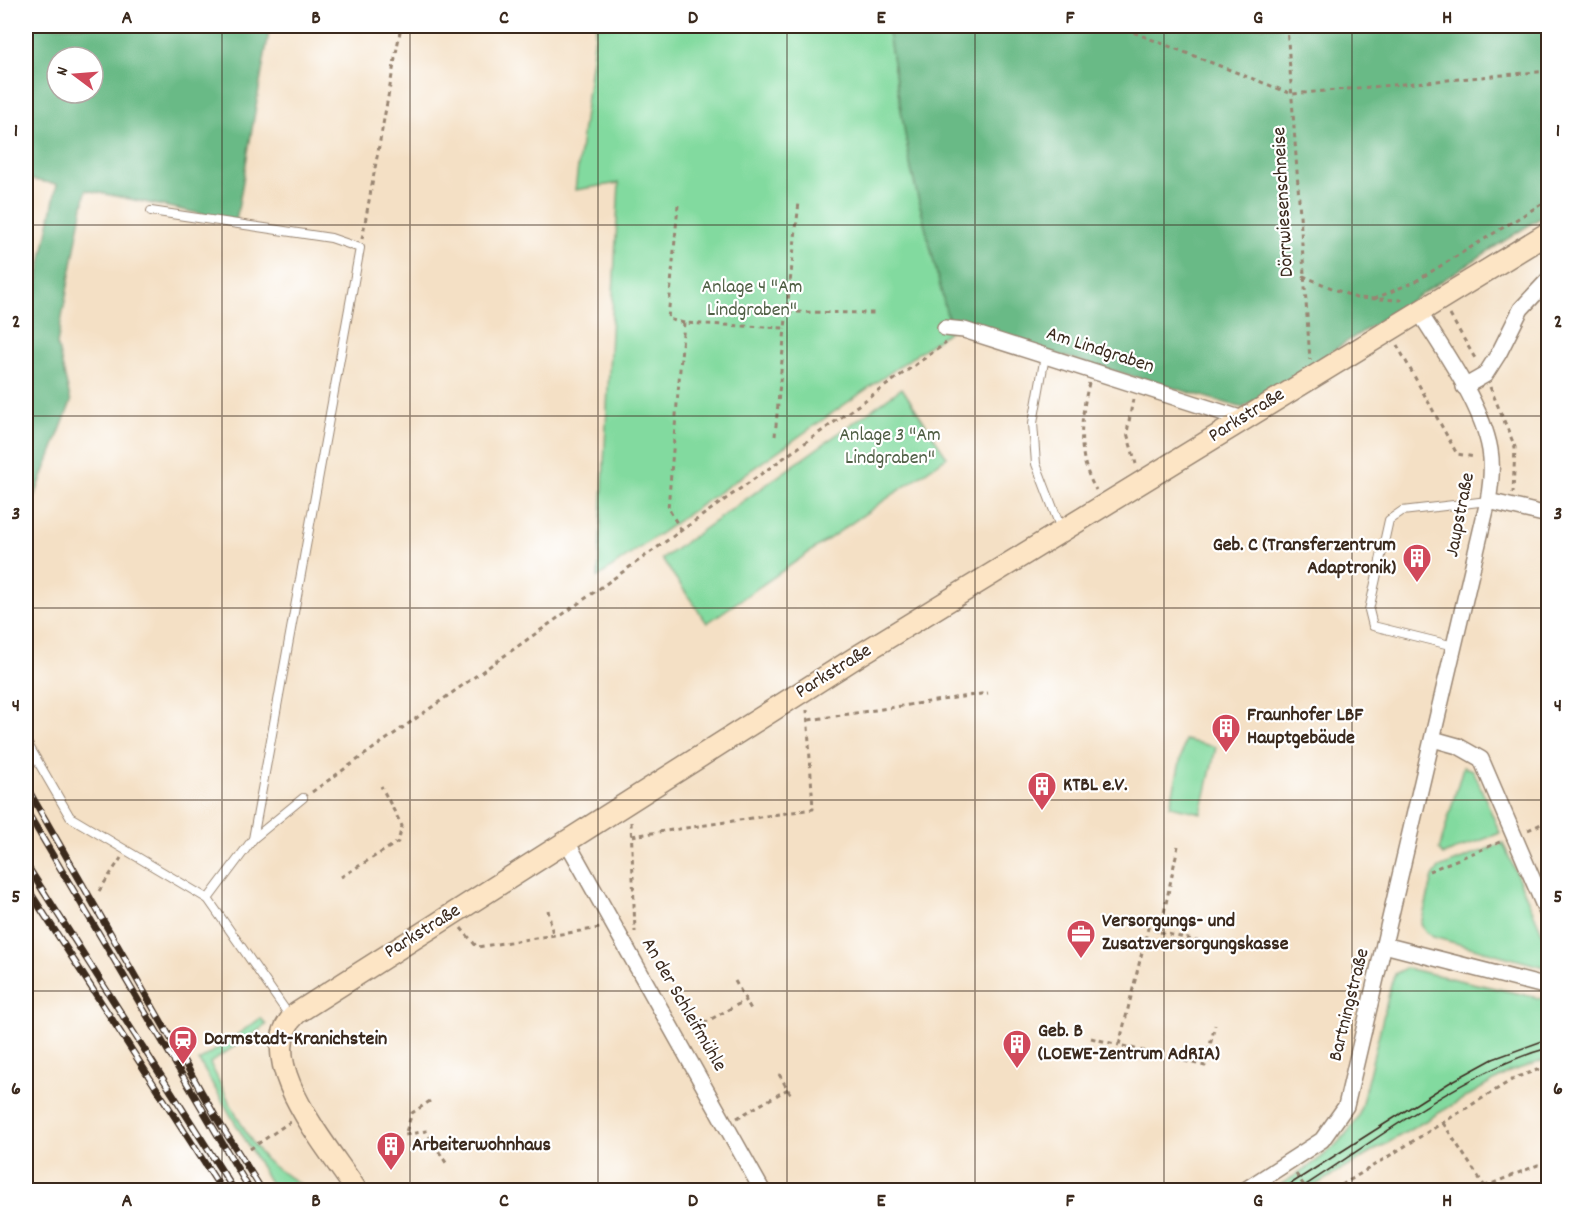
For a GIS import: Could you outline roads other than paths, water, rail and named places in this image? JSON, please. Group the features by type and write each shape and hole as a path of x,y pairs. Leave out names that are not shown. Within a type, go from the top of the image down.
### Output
{"street":[{"name":"Parkstraße","path":"291,1018 804,690 1311,376 1548,233"},
{"path":"1464,387 1485,375 1499,354 1521,309 1548,280"},
{"name":"Jaupstraße","path":"1384,945 1488,501 1491,476 1490,448 1464,387 1417,314"},
{"name":"Am Lindgraben","path":"945,328 964,330 1243,419"},
{"path":"1488,501 1548,515"},
{"path":"1433,739 1458,746 1481,759 1548,915"},
{"name":"An der Schleifmühle","path":"567,842 727,1124 762,1191"},
{"name":"Bartningstraße","path":"1245,1191 1322,1140 1346,1106 1384,945 1548,987"},
{"path":"291,1018 282,1036 281,1058 288,1083 356,1191"}],"lane":[{"path":"151,211 330,238 360,248 253,839"},
{"path":"1045,356 1033,423 1035,464 1061,531"},
{"path":"1454,646 1373,626 1369,610 1389,520 1402,511 1488,501"},
{"path":"26,741 70,817 208,899 291,1018"},
{"path":"208,899 253,839 303,798"}],"tram line":[{"path":"1281,1190 1449,1083 1493,1059 1548,1039"},
{"path":"1298,1190 1452,1090 1485,1073 1548,1048"}],"railway":[{"path":"26,786 217,1119 262,1190"},
{"path":"26,810 250,1190"},
{"path":"26,864 234,1190"},
{"path":"26,886 222,1190"}],"place":[{"name":"Geb. C (Transferzentrum Adaptronik)","path":"1417,584"},
{"name":"Fraunhofer LBF Hauptgebäude","path":"1226,754"},
{"name":"KTBL e.V.","path":"1042,812"},
{"name":"Versorgungs- und Zusatzversorgungskasse","path":"1081,960"},
{"name":"Darmstadt-Kranichstein","path":"183,1066"},
{"name":"Geb. B (LOEWE-Zentrum AdRIA)","path":"1017,1070"},
{"name":"Arbeiterwohnhaus","path":"391,1172"}],"park label":[{"name":"Anlage 4 \"Am Lindgraben\"","path":"752,300"},
{"name":"Anlage 3 \"Am Lindgraben\"","path":"890,448"}]}
